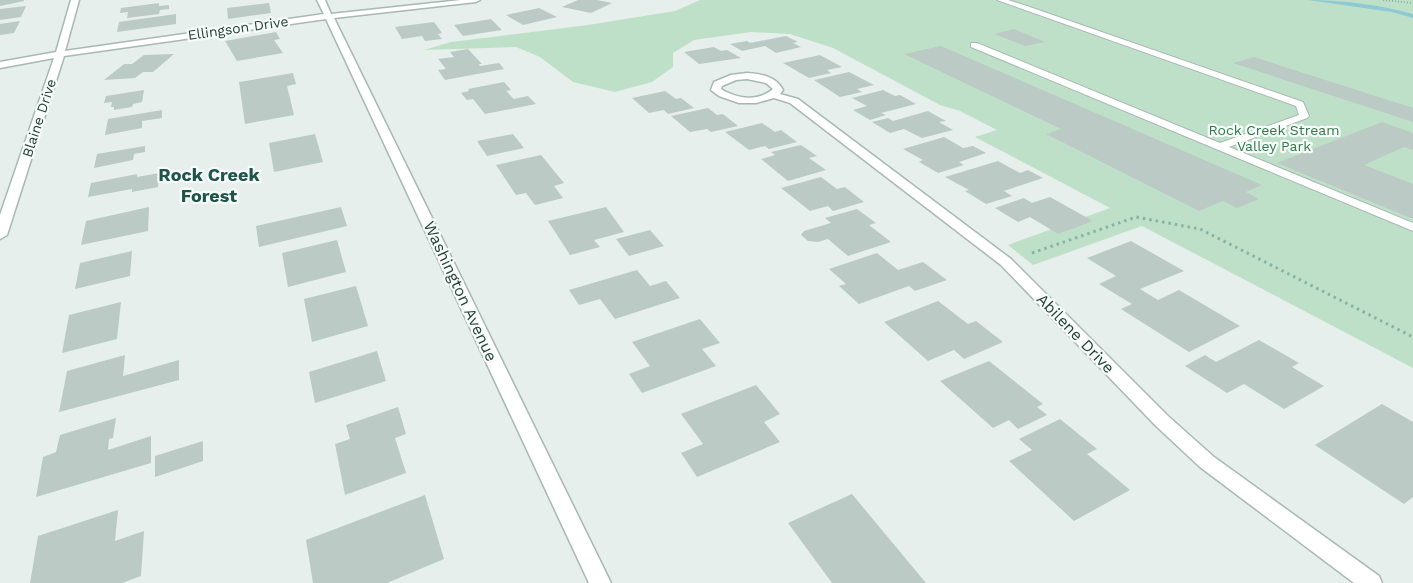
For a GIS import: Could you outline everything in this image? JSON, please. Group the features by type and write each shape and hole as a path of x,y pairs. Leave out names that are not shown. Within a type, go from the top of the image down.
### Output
{"street":[{"name":"Blaine Drive","path":"0,235 60,54 75,0"},
{"name":"Washington Avenue","path":"321,0 600,583"},
{"name":"Ellingson Drive","path":"0,65 60,54 329,16 476,0"},
{"path":"734,77 759,77 776,85 778,90 774,95 763,99 734,99 722,95 716,90 717,84 734,77"},
{"name":"Abilene Drive","path":"774,95 794,101 1006,262 1162,421 1207,462 1371,583"}],"lane":[{"path":"1000,0 1022,6 1300,104 1304,116 1220,146"},
{"path":"974,45 1413,227"}],"path":[{"path":"1383,0 1413,3"},
{"path":"1006,262 1136,216 1200,229 1413,337"}],"green space":[{"name":"Rock Creek Stream Valley Park","path":"700,0 1413,0 1413,368 1142,226 1033,265 1008,245 1110,208 975,137 997,130 960,111 940,105 833,48 790,34 751,32 694,40 673,53 673,67 652,82 615,92 573,82 540,57 516,47 424,50 451,42 588,25 675,11"}],"building":[{"path":"0,0 24,0 24,1 0,6"},
{"path":"578,0 597,0 612,3 591,13 562,7"},
{"path":"159,3 159,6 169,5 169,9 160,10 159,14 127,18 128,12 120,13 121,8"},
{"path":"269,3 271,13 228,19 227,8"},
{"path":"26,6 21,17 0,20 0,9"},
{"path":"539,8 557,17 523,25 506,15"},
{"path":"176,14 176,24 117,32 119,22"},
{"path":"491,19 502,30 463,36 454,25"},
{"path":"20,21 14,33 0,35 0,24"},
{"path":"434,22 442,33 438,34 442,39 425,41 422,36 402,39 395,27"},
{"path":"1014,29 1045,42 1025,46 994,34"},
{"path":"276,32 280,39 274,40 283,53 237,61 225,41"},
{"path":"786,36 798,42 793,43 801,47 776,53 765,46 742,51 730,44 747,41 750,43"},
{"path":"941,46 1262,185 1246,192 1259,199 1237,208 1223,201 1199,211 1046,134 1061,129 904,54"},
{"path":"714,47 721,51 727,50 741,58 699,64 684,52"},
{"path":"468,49 482,64 479,64 480,66 499,63 504,69 445,80 438,70 446,69 438,59 454,57 450,52"},
{"path":"174,54 153,72 143,72 135,78 104,80 124,64 132,64 144,55"},
{"path":"820,55 842,67 827,70 831,73 809,78 783,63"},
{"path":"1254,57 1413,108 1413,122 1233,63"},
{"path":"849,72 874,85 857,89 862,92 840,97 814,80"},
{"path":"293,73 296,84 287,86 294,115 245,124 239,82"},
{"path":"504,82 511,90 506,91 514,99 528,96 536,104 485,114 473,99 467,100 461,93 469,91 468,89"},
{"path":"144,90 142,102 133,104 132,107 114,110 114,107 111,107 112,102 104,103 106,96"},
{"path":"883,90 895,96 900,95 916,104 881,113 886,115 870,120 853,110 867,106 852,98"},
{"path":"665,91 676,99 681,98 694,108 668,114 664,110 649,113 632,98"},
{"path":"708,108 717,115 723,114 738,126 711,132 707,129 690,132 671,116"},
{"path":"162,110 162,118 142,121 142,128 105,135 108,119"},
{"path":"928,111 946,121 939,122 953,130 922,138 904,129 890,133 872,122 888,118 893,121"},
{"path":"1382,122 1413,133 1413,150 1404,147 1364,165 1413,184 1413,219 1277,163"},
{"path":"762,123 775,132 781,130 797,142 769,149 765,146 749,150 725,132"},
{"path":"315,134 323,162 274,172 269,143"},
{"path":"513,134 524,148 487,156 477,141"},
{"path":"944,137 963,148 973,146 986,153 959,162 964,165 938,173 919,162 923,160 903,149"},
{"path":"801,145 817,156 809,158 826,170 788,181 761,159 775,155 771,152"},
{"path":"145,146 145,152 134,154 133,160 94,168 97,154"},
{"path":"541,155 564,183 554,186 563,198 535,205 526,193 516,195 496,165"},
{"path":"998,161 1020,173 1028,170 1043,178 1004,191 1012,196 986,204 965,191 969,190 945,177"},
{"path":"159,173 158,187 132,192 132,189 88,197 91,183 137,174 137,177"},
{"path":"821,177 837,189 845,187 864,202 833,211 828,206 810,211 781,188"},
{"path":"1050,197 1093,221 1058,234 1030,217 1018,222 995,208 1024,198 1032,203"},
{"path":"149,207 148,231 81,245 86,221"},
{"path":"341,207 347,226 259,247 256,226"},
{"path":"606,207 624,232 594,240 600,247 570,255 548,221"},
{"path":"857,209 876,223 869,225 891,242 848,256 828,239 818,242 808,241 801,235 804,231 831,223 825,218"},
{"path":"650,230 664,246 629,256 616,239"},
{"path":"337,240 346,272 288,287 282,253"},
{"path":"1131,241 1184,271 1140,289 1158,300 1179,290 1240,326 1189,352 1121,309 1132,304 1099,284 1116,276 1087,258"},
{"path":"132,251 130,276 75,289 80,263"},
{"path":"877,253 898,270 923,262 947,280 915,291 909,286 859,304 839,286 846,284 829,269"},
{"path":"637,270 650,286 666,281 680,298 615,319 600,299 579,305 569,290"},
{"path":"356,286 368,326 312,342 304,299"},
{"path":"938,301 968,324 976,321 1003,342 964,359 954,350 928,361 884,322"},
{"path":"121,302 117,339 62,353 69,315"},
{"path":"700,319 720,343 702,349 716,366 642,393 629,374 650,366 632,342"},
{"path":"1259,340 1299,363 1292,367 1324,386 1284,409 1244,384 1227,393 1185,366 1205,355 1216,362"},
{"path":"377,351 386,381 315,403 309,372"},
{"path":"125,355 123,376 179,360 179,380 59,412 67,371"},
{"path":"989,361 1043,404 1037,407 1047,415 1018,429 1009,420 993,428 940,381"},
{"path":"756,385 780,414 764,422 780,442 697,477 681,453 703,444 681,414"},
{"path":"1382,404 1413,422 1413,497 1404,504 1315,445"},
{"path":"398,407 406,434 395,438 406,473 345,495 335,444 350,439 346,425"},
{"path":"116,418 113,438 109,439 108,450 151,436 151,463 36,497 43,457 56,452 60,435"},
{"path":"1060,419 1097,449 1087,454 1130,490 1074,521 1009,461 1032,450 1019,439"},
{"path":"203,441 203,461 155,477 155,456"},
{"path":"852,494 926,583 832,583 788,523"},
{"path":"425,495 444,559 387,583 313,583 306,540"},
{"path":"118,510 115,541 144,531 141,576 122,583 30,583 38,536"}],"waterway":[{"path":"1311,0 1392,10 1413,16"}],"district":[{"name":"Rock Creek Forest","path":"209,185"}]}
